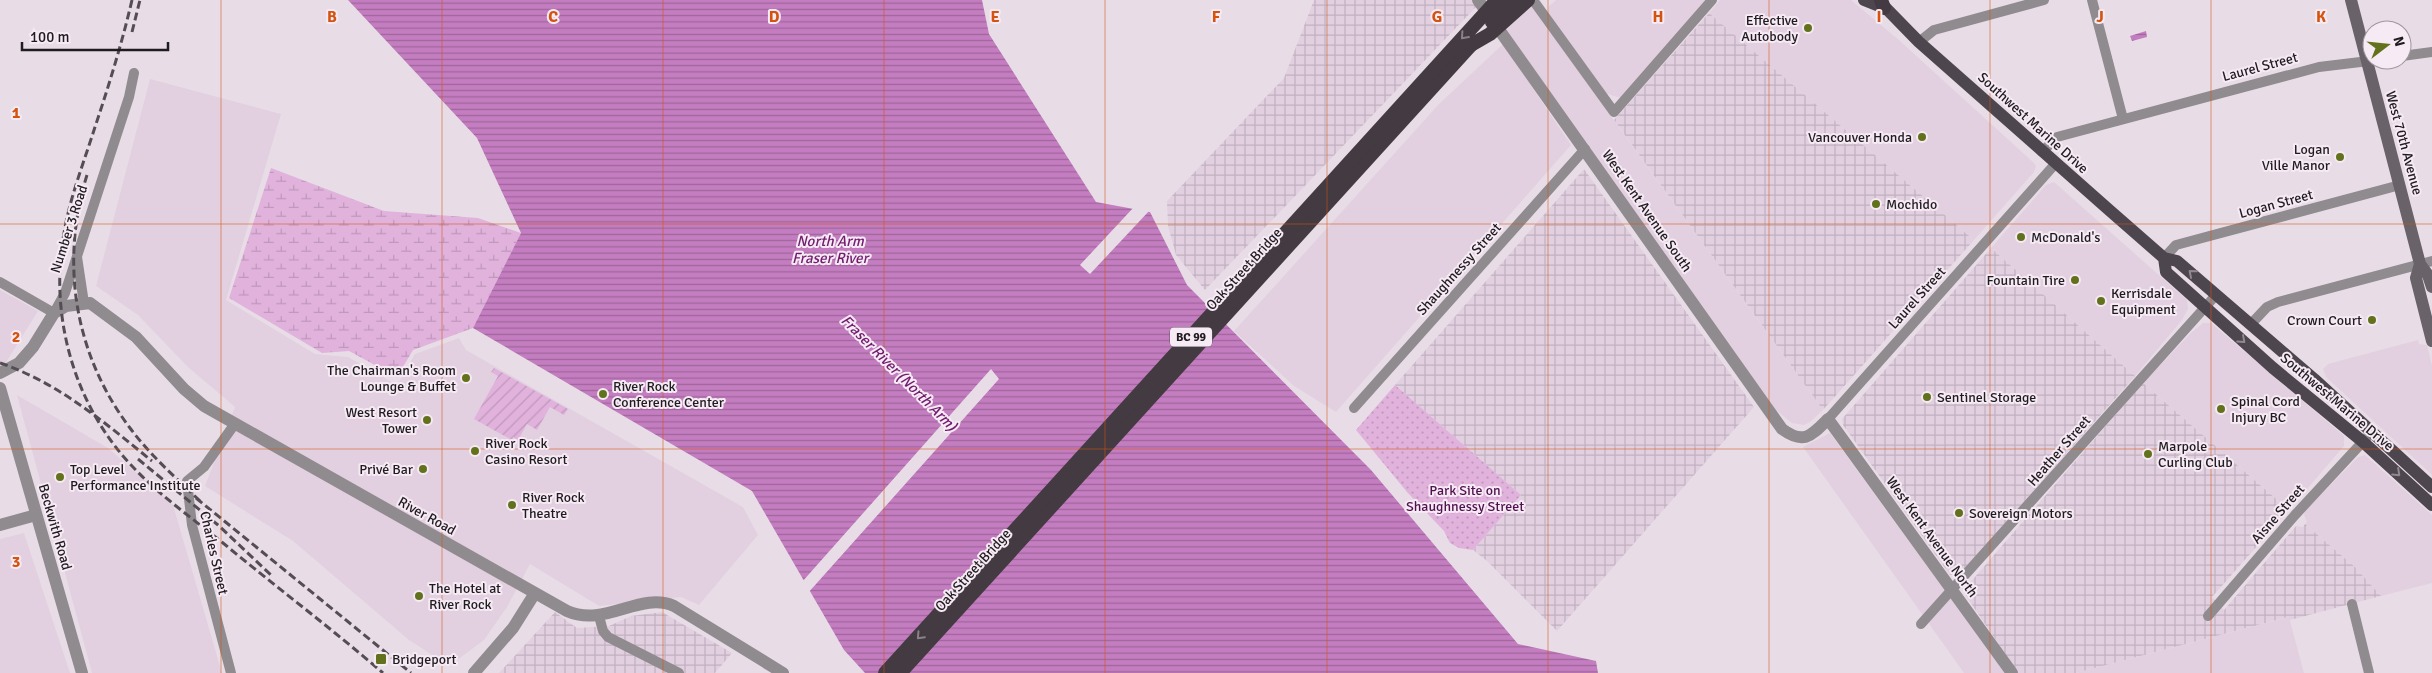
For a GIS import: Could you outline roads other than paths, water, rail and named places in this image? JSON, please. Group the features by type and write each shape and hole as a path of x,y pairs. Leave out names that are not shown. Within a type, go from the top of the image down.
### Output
{"highway":[{"name":"Oak Street Bridge","path":"885,673 1497,0"},
{"name":"Oak Street Bridge","path":"900,673 1513,0"},
{"path":"1471,45 1490,34 1528,0"}],"main road":[{"name":"Southwest Marine Drive","path":"1864,0 1881,3 1919,42 2164,258 2177,261 2251,324 2367,437 2432,505"},
{"name":"West 70th Avenue","path":"2351,0 2362,32"},
{"name":"West 70th Avenue","path":"2374,70 2400,185 2432,287"},
{"name":"Southwest Marine Drive","path":"2164,258 2166,272 2273,368 2431,486"},
{"name":"West 70th Avenue","path":"2426,263 2416,278 2432,341"}],"street":[{"name":"West Kent Avenue South","path":"1478,0 1782,429 1792,437"},
{"path":"1533,0 1614,112 1712,0"},
{"path":"1919,42 1934,30 2044,0"},
{"path":"2092,0 2123,119"},
{"path":"2412,55 2432,52"},
{"name":"Laurel Street","path":"2042,152 2057,137 2319,67 2362,62"},
{"name":"Number 3 Road","path":"0,373 19,363 33,347 65,293 76,253 129,97 134,73"},
{"name":"Shaughnessy Street","path":"1354,408 1585,149"},
{"name":"Laurel Street","path":"1792,437 1802,439 1809,436 1828,419 2056,163"},
{"name":"Logan Street","path":"2164,258 2176,245 2400,185"},
{"path":"0,282 54,313 66,306 84,303 76,253"},
{"path":"2251,324 2267,307 2278,302 2426,263"},
{"name":"Heather Street","path":"1921,624 1953,591 2216,295"},
{"name":"River Road","path":"84,303 95,305 136,337 184,389 204,406 574,614 599,616 648,603 663,602 674,606 783,673"},
{"name":"Beckwith Road","path":"0,388 82,673"},
{"name":"West Kent Avenue North","path":"1828,419 2012,673"},
{"name":"Charles Street","path":"231,673 192,525 187,481 204,467 234,424"},
{"name":"Aisne Street","path":"2208,616 2295,515 2367,437"},
{"path":"0,525 36,515"},
{"path":"474,673 513,628 535,593"},
{"path":"2352,604 2369,673"},
{"path":"599,616 603,631 608,636 679,673"}],"water":[{"name":"North Arm Fraser River","path":"348,0 982,0 989,34 1096,202 1150,212 1187,285 1371,470 1518,644 1596,661 1598,673 865,673 844,650 752,491 473,328 521,233 477,138"},
{"path":"2146,31 2147,37 2132,41 2130,36"}],"railway":[{"path":"132,0 110,80 74,193 64,233 60,264 60,296 71,358 81,387 95,416 112,442 142,477 383,673"},
{"path":"132,32 140,0"},
{"path":"87,175 74,241 74,274 77,306 85,338 96,369 111,399 130,428 155,457 201,502"},
{"path":"0,363 22,371 62,393 99,419 152,461"},
{"path":"138,459 218,525 272,576"},
{"path":"196,498 411,673"}],"place":[{"name":"Effective Autobody","path":"1808,28"},
{"name":"Vancouver Honda","path":"1922,137"},
{"name":"Logan Ville Manor","path":"2340,157"},
{"name":"Mochido","path":"1876,204"},
{"name":"McDonald's","path":"2021,237"},
{"name":"Fountain Tire","path":"2075,280"},
{"name":"Kerrisdale Equipment","path":"2101,301"},
{"name":"Crown Court","path":"2372,320"},
{"name":"The Chairman's Room Lounge & Buffet","path":"466,378"},
{"name":"River Rock Conference Center","path":"603,394"},
{"name":"Sentinel Storage","path":"1927,397"},
{"name":"Spinal Cord Injury BC","path":"2221,409"},
{"name":"West Resort Tower","path":"427,420"},
{"name":"River Rock Casino Resort","path":"475,451"},
{"name":"Marpole Curling Club","path":"2148,454"},
{"name":"Privé Bar","path":"423,469"},
{"name":"Top Level Performance Institute","path":"60,477"},
{"name":"River Rock Theatre","path":"512,505"},
{"name":"Sovereign Motors","path":"1959,513"},
{"name":"The Hotel at River Rock","path":"419,596"},
{"name":"Bridgeport","path":"381,659"}],"water label":[{"name":"Fraser River (North Arm)","path":"899,373"}],"park label":[{"name":"Park Site on Shaughnessy Street","path":"1465,498"}]}
